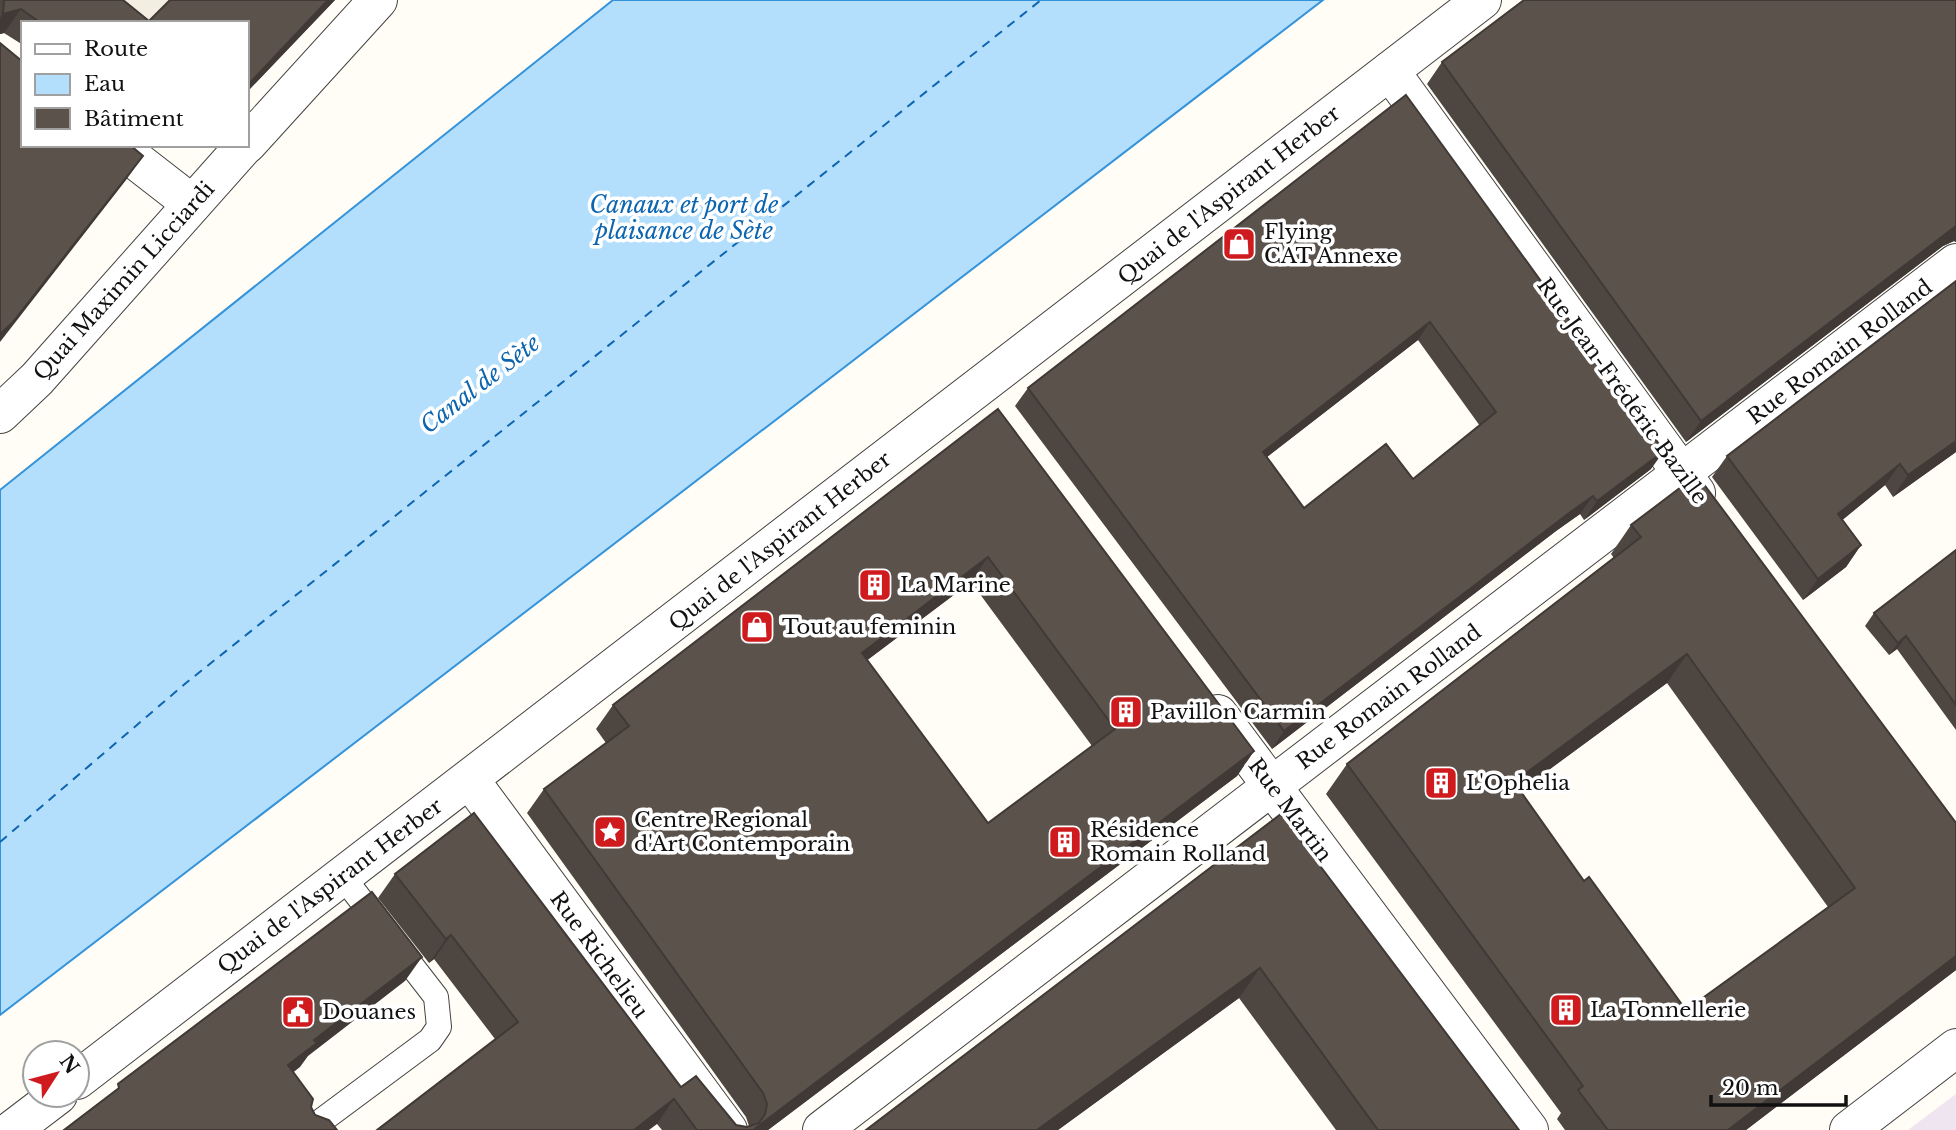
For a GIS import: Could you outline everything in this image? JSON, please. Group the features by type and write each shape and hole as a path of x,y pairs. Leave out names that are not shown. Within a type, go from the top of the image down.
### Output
{"street":[{"name":"Quai Maximin Licciardi","path":"248,142 378,0"},
{"name":"Quai de l'Aspirant Herber","path":"91,1069 470,780 985,401 1390,71 1482,0"},
{"name":"Rue Jean-Frédéric Bazille","path":"1390,71 1721,526"},
{"path":"119,147 192,204"},
{"name":"Quai Maximin Licciardi","path":"0,414 37,379 243,147"},
{"name":"Rue Romain Rolland","path":"822,1130 1956,263"},
{"name":"Rue Martin","path":"1197,686 1529,1130"},
{"name":"Rue Richelieu","path":"470,780 728,1130"},
{"path":"1849,1130 1956,1048"},
{"path":"12,1130 40,1109"}],"lane":[{"path":"309,1130 430,1040 439,1027 436,997 343,877"}],"shaded area":[{"path":"77,0 178,0 156,21 147,21"},
{"path":"1956,1094 1956,1130 1908,1130"}],"water":[{"name":"Canaux et port de plaisance de Sète","path":"613,0 1323,0 0,1015 0,490"}],"building":[{"path":"4,0 123,0 149,21 38,21 21,9 3,14"},
{"path":"170,0 328,0 248,85 248,21 149,21"},
{"path":"1524,0 1956,0 1956,226 1701,421 1442,62"},
{"path":"0,43 21,60 21,147 132,147 143,156 13,322 0,334"},
{"path":"1406,95 1664,451 1597,501 1593,496 1569,513 1284,731 1028,388","holes":["1430,322 1496,412 1413,479 1386,444 1304,508 1263,452"]},
{"path":"1956,281 1956,441 1908,475 1900,464 1838,514 1861,545 1818,579 1727,456"},
{"path":"998,409 1254,751 753,1130 697,1130 674,1099 634,1130 377,1130 518,1022 451,935 446,939 395,874 474,813 681,1087 696,1076 736,1125 747,1127 759,1123 765,1114 767,1104 763,1093 544,789 629,726 613,705","holes":["988,557 1115,729 988,823 862,653"]},
{"path":"1697,475 1956,823 1956,956 1728,1130 1608,1130 1578,1090 1583,1086 1347,764 1641,537 1631,525","holes":["1687,654 1855,888 1686,1010 1589,877 1584,881 1514,782"]},
{"path":"1956,550 1956,705 1906,636 1898,643 1874,613"},
{"path":"1281,814 1519,1130 1378,1130 1260,968 1037,1130 866,1130"},
{"name":"Douanes","path":"372,892 422,957 314,1040 317,1043 288,1065 313,1099 311,1107 315,1115 329,1120 337,1130 64,1130 119,1088 118,1084"}],"ferry route":[{"path":"0,842 186,683 1041,0"}],"place":[{"name":"Flying CAT Annexe","path":"1239,244"},
{"name":"La Marine","path":"875,585"},
{"name":"Tout au feminin","path":"757,627"},
{"name":"Pavillon Carmin","path":"1126,712"},
{"name":"L'Ophelia","path":"1441,783"},
{"name":"Centre Regional d'Art Contemporain","path":"610,832"},
{"name":"Résidence Romain Rolland","path":"1065,842"},
{"name":"La Tonnellerie","path":"1566,1010"},
{"name":"Douanes","path":"298,1012"}],"water label":[{"name":"Canal de Sète","path":"480,384"}]}
